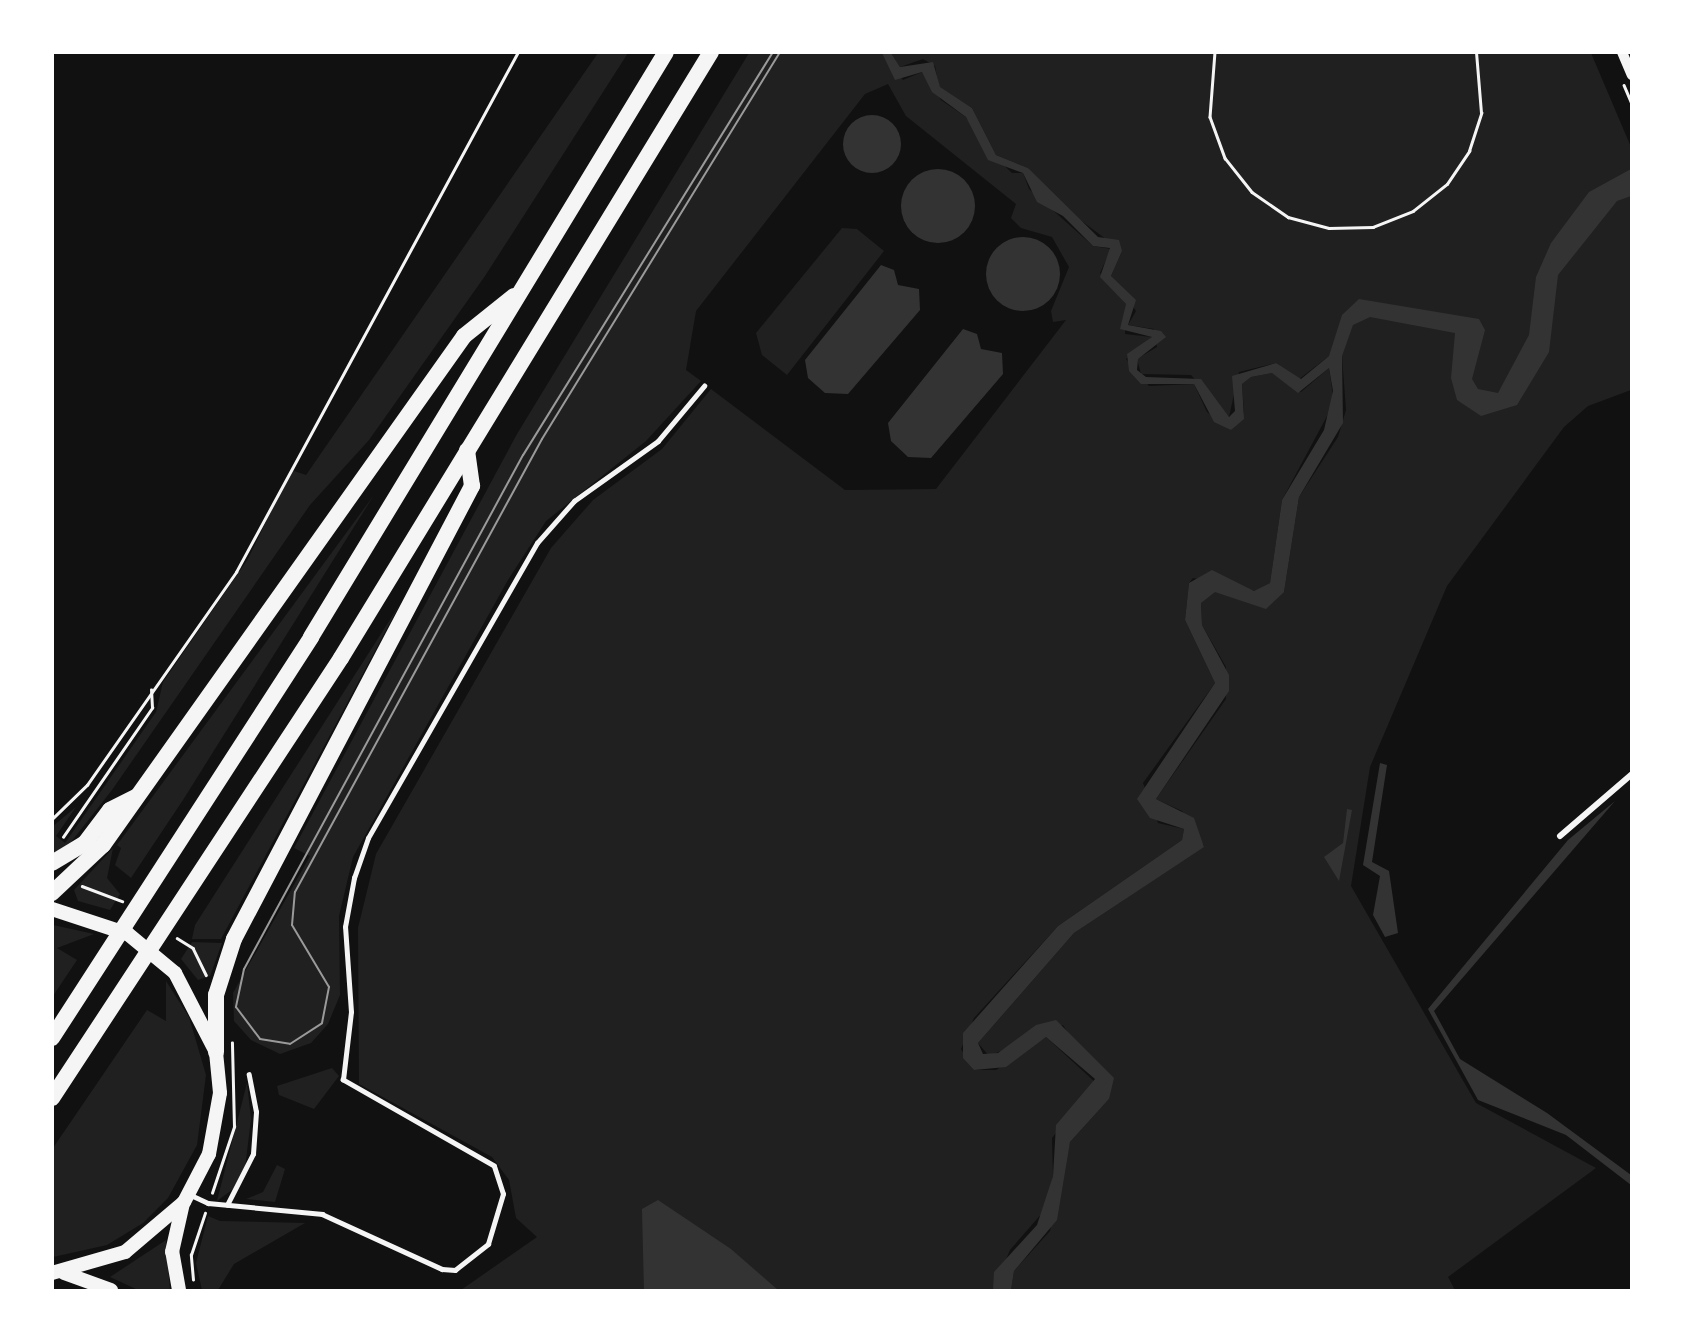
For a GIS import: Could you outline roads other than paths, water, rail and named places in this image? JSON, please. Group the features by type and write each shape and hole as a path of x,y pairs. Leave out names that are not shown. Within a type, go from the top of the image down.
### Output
{"highway":[{"path":"52,1038 148,894 524,288 666,52"},
{"path":"52,1098 178,915 712,52"},
{"path":"52,893 103,845 464,336 524,288"},
{"path":"216,1052 216,995 231,946 471,486 467,450"},
{"path":"52,863 85,843 110,810 138,796"}],"main road":[{"path":"52,909 111,925 146,946 186,987 216,1052 215,1132 186,1198 172,1252 179,1290"},
{"path":"58,1273 125,1252 186,1198"},
{"path":"58,1273 111,1290"}],"street":[{"path":"1622,52 1632,75"},
{"path":"1560,836 1632,774"}],"lane":[{"path":"186,1198 227,1206 332,1217 442,1269 455,1270 488,1244 503,1194 494,1166 343,1080 351,1012 345,927 354,878 368,838 542,536 574,501 658,441 704,386"},
{"path":"227,1206 253,1154 256,1112 249,1075"}],"tram line":[{"path":"773,52 523,455 244,969 236,1007 260,1039 290,1044 322,1023 329,987 292,925 295,892 542,439 780,52"}]}
